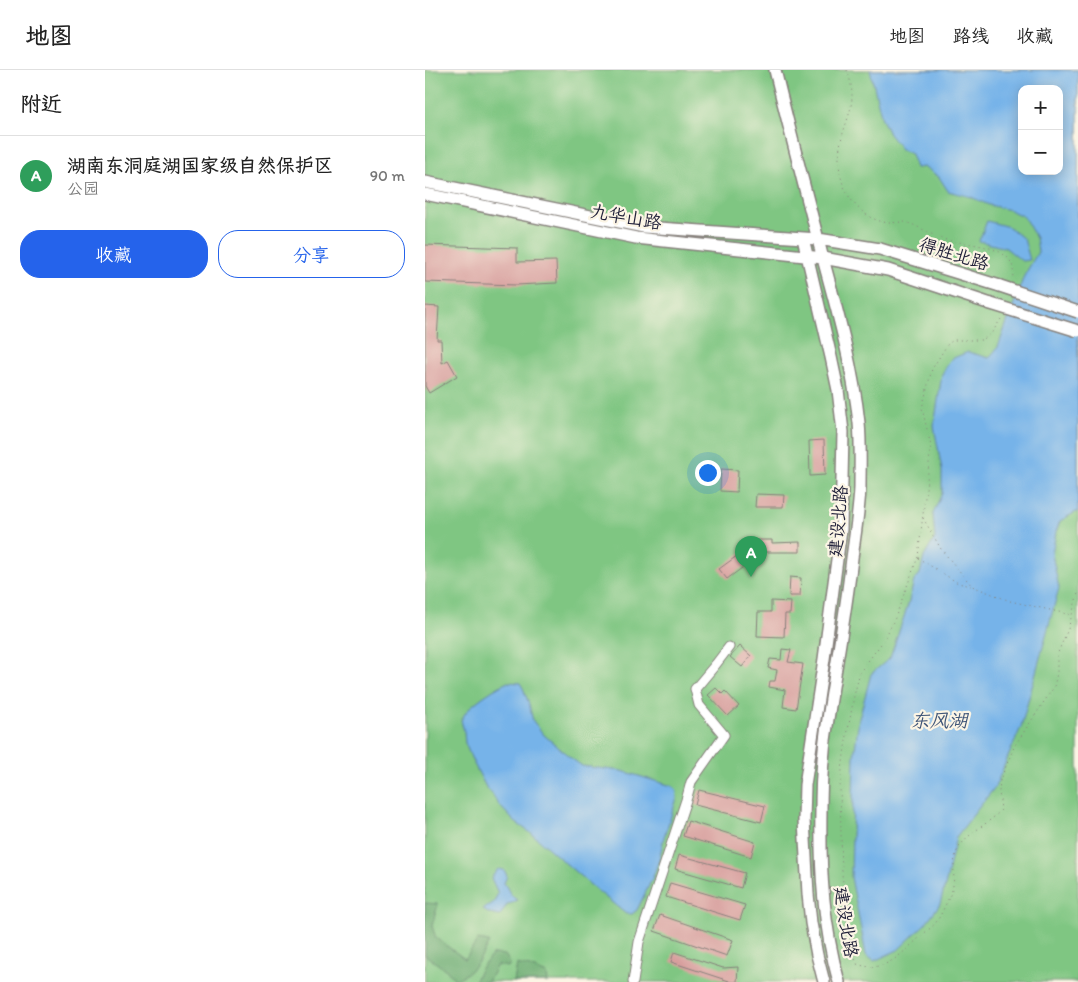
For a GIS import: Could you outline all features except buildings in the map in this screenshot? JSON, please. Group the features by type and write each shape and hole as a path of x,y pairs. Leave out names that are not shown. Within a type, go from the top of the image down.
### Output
{"main road":[{"name":"建设北路","path":"775,70 849,359 859,426 860,490 855,540 827,721 821,784 820,837 824,910 829,944 839,982"},
{"name":"九华山路","path":"425,182 644,227 818,239"},
{"name":"九华山路","path":"425,194 635,238 823,258"},
{"path":"803,238 838,390 843,432 841,529 805,784 804,820 808,894 815,947 824,982"},
{"name":"得胜北路","path":"818,239 879,249 1078,312"},
{"name":"得胜北路","path":"823,258 888,270 1078,331"}],"street":[{"path":"633,982 639,942 691,782 724,735 699,705 695,689 729,647"}],"path":[{"path":"847,70 852,96 838,160 843,185 851,200 868,216 887,223 905,222 943,239 983,246 1001,253 1010,259 1014,273 1011,282"},
{"path":"1001,318 991,334 982,340 953,340 947,344 932,369 922,408 931,446 918,557 895,618 884,640 860,672 854,696 845,747 841,786 842,874 848,925 857,964 866,967 880,966 891,962 937,921 952,890 954,879 953,862 958,849 971,834 1001,810 1000,780 1015,745 1054,687 1057,673 1057,655 1068,629 1078,593"},
{"path":"923,517 941,549 972,586"},
{"path":"918,557 958,583 972,586 1010,601 1072,616"}],"green space":[{"path":"425,70 1078,70 1078,982 425,982"},
{"path":"425,903 438,904 432,926 436,938 465,959 478,940 489,942 476,964 462,977 455,980 449,972 425,955"},
{"path":"493,954 505,955 510,963 508,967 497,965 488,982 474,982 481,968"},
{"path":"517,964 547,974 548,982 514,982"}],"water":[{"name":"东风湖","path":"870,70 1078,70 1078,512 1060,521 1056,532 1052,554 1059,588 1021,727 995,787 956,837 940,904 925,924 898,950 874,961 866,955 851,877 854,756 859,719 871,674 890,658 914,581 920,574 924,557 935,538 933,514 942,493 942,470 934,426 942,374 951,359 968,352 989,358 998,347 1024,276 1038,252 1036,238 1024,217 1010,210 948,191 939,177 925,167 916,168 911,154 901,149 889,134 882,119"},
{"path":"987,221 1009,227 1024,239 1030,260 1022,261 1006,248 979,241"},
{"path":"508,682 520,683 529,704 533,721 544,735 582,766 622,771 672,786 676,789 677,798 664,837 659,860 637,910 632,914 626,914 531,833 515,822 486,787 465,743 461,720 476,702"},
{"path":"498,869 504,870 507,876 504,883 517,900 507,904 500,916 483,910 494,902 498,893 491,878"}],"place":[{"name":"湖南东洞庭湖国家级自然保护区","path":"751,577"}]}
